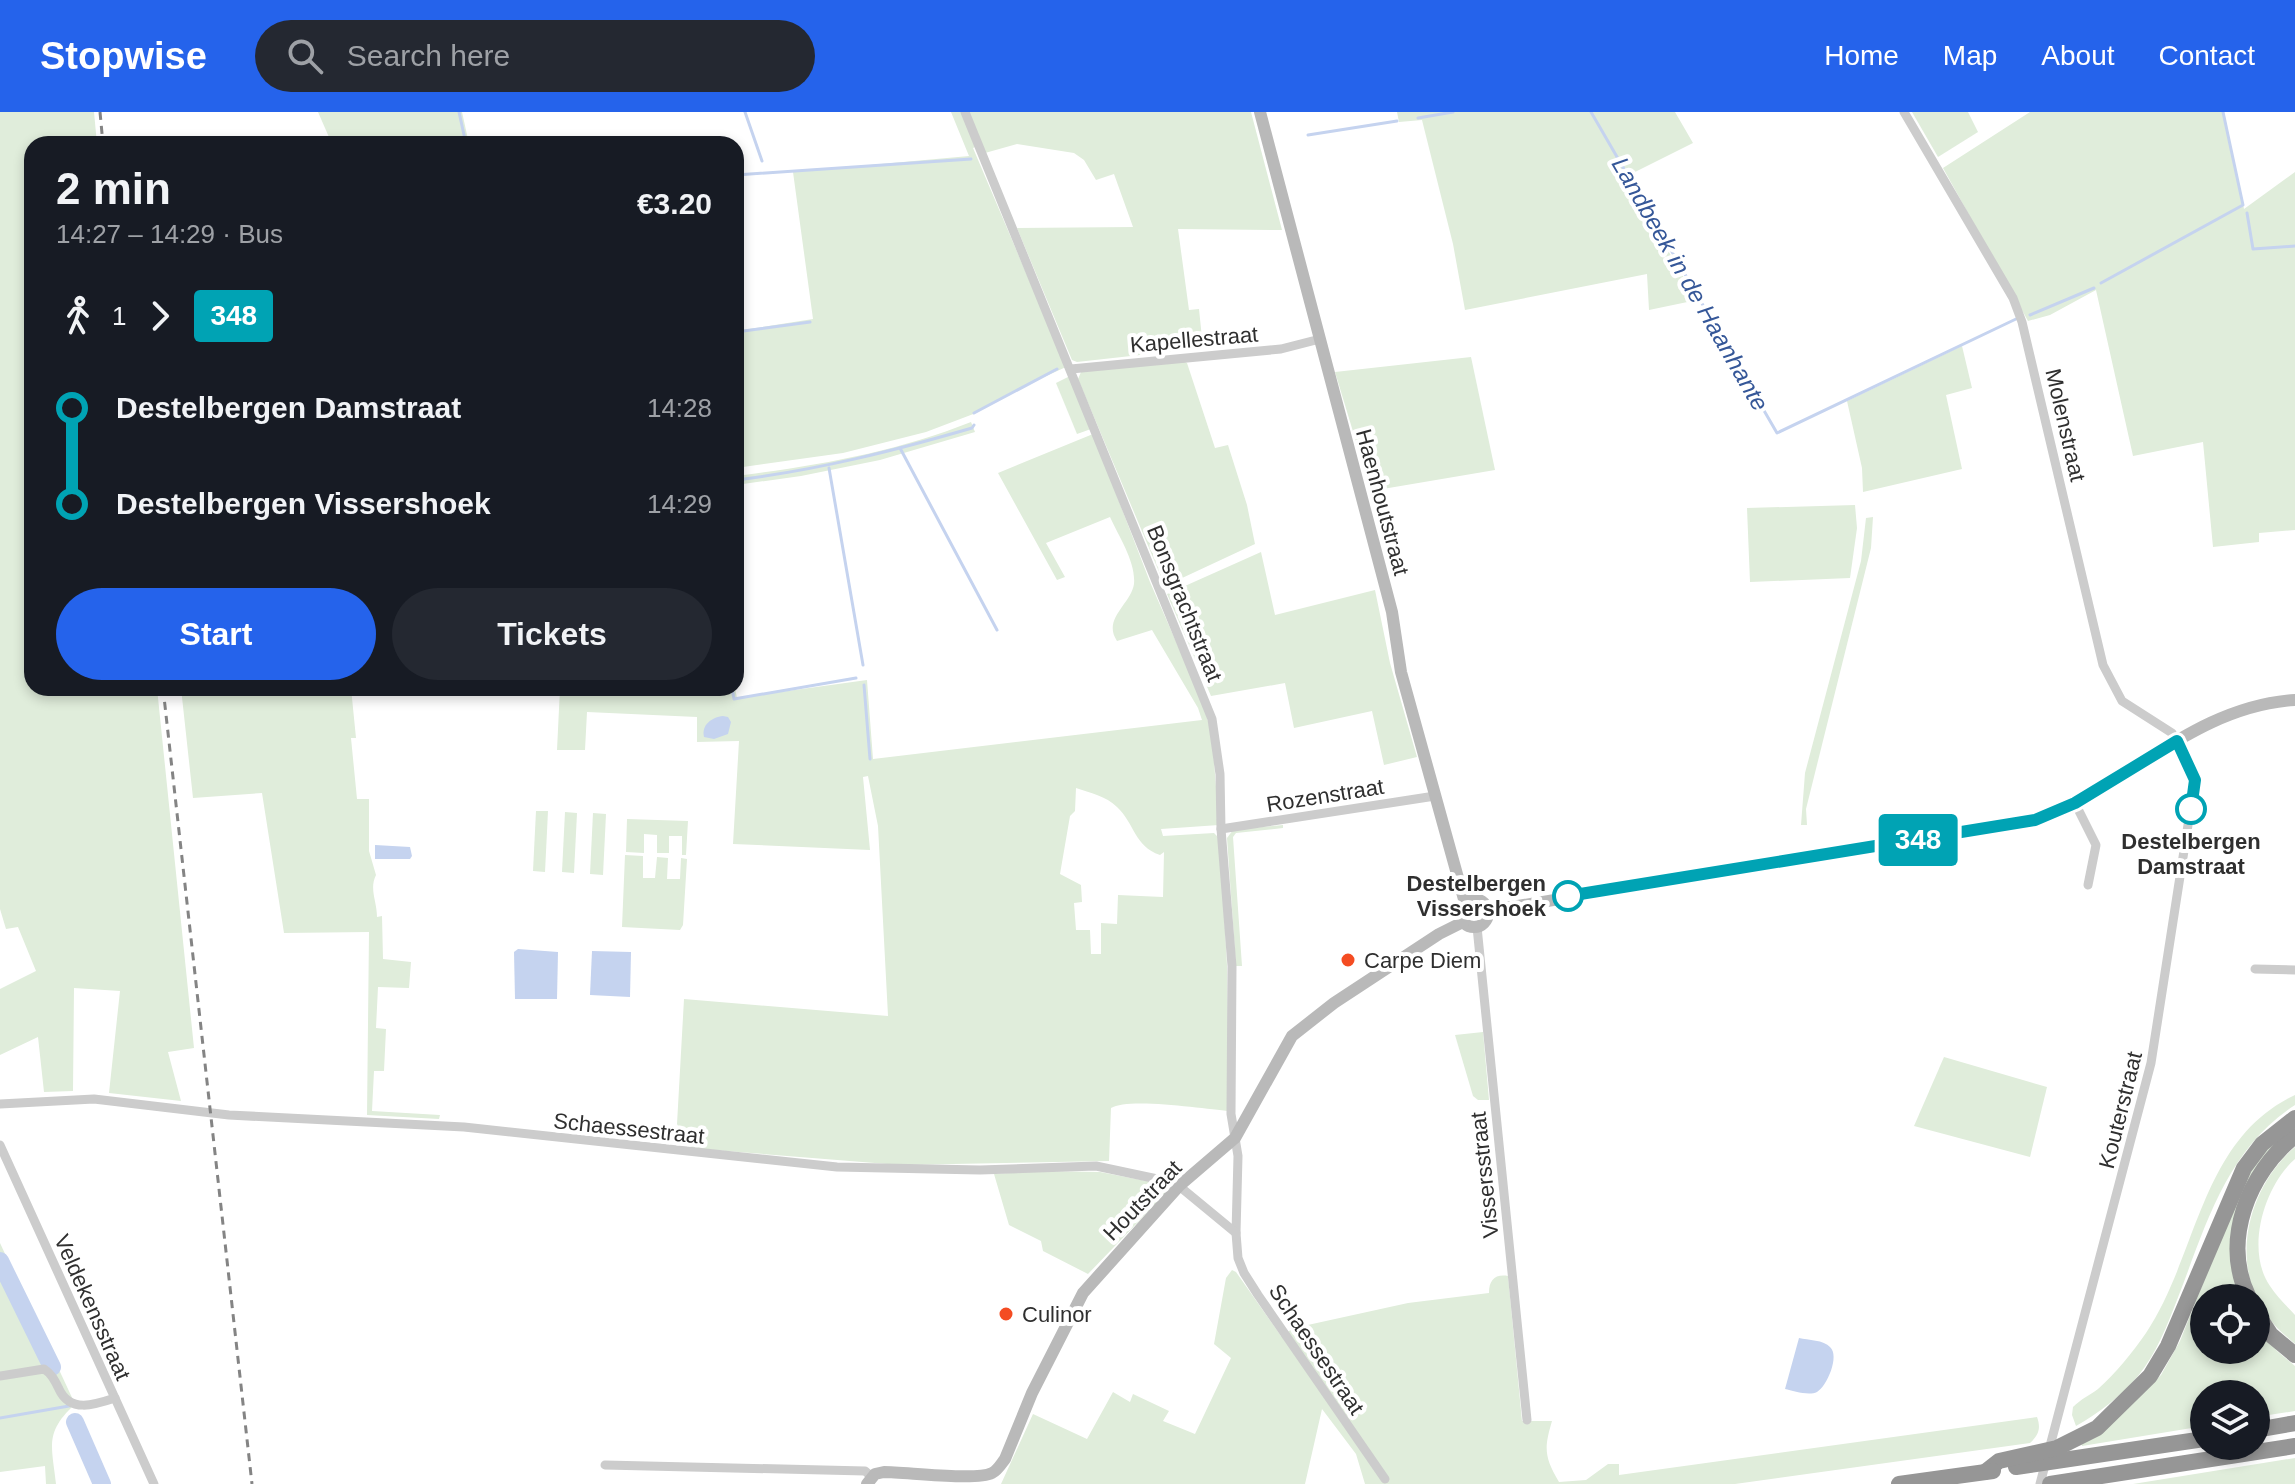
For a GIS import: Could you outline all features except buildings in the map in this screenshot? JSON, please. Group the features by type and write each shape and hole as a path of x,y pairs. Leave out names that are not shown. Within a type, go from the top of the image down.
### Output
{"highway":[{"path":"2056,1454 2113,1415 2150,1376 2168,1346 2244,1168 2262,1144 2295,1118"},
{"path":"2245,1284 2238,1255 2239,1226 2247,1199 2259,1173 2276,1152 2295,1136"},
{"path":"2270,1333 2295,1355"},
{"path":"2270,1427 2295,1423"},
{"path":"1899,1484 1985,1472 1999,1461 2023,1461 2056,1454 2190,1440"},
{"path":"2051,1484 2295,1446"}],"street":[{"name":"Bonsgrachtstraat","path":"965,112 1212,719 1220,774 1221,829 1232,966 1231,1114 1235,1138"},
{"name":"Haenhoutstraat","path":"1260,112 1392,612 1401,672 1465,903"},
{"name":"Molenstraat","path":"1904,112 2013,298 2022,322 2103,665 2122,701 2172,733 2177,741"},
{"name":"Kapellestraat","path":"1071,369 1281,349 1320,339"},
{"path":"1488,911 2035,820 2075,803 2223,716 2243,709 2295,700"},
{"name":"Kouterstraat","path":"2040,1484 2117,1199 2155,1042 2195,780 2177,741"},
{"name":"Rozenstraat","path":"1221,829 1435,796"},
{"path":"2075,803 2096,845 2088,885"},
{"path":"1478,900 1485,904 1488,911 1486,921 1477,927 1463,922 1460,912 1465,903 1478,900"},
{"name":"Houtstraat","path":"605,1465 865,1471 870,1480 884,1472 985,1475 998,1468 1083,1293 1179,1186 1235,1138 1281,1052 1303,1025 1439,934 1463,922"},
{"name":"Vissersstraat","path":"1477,927 1527,1420"},
{"path":"2255,969 2295,970"},
{"name":"Schaessestraat","path":"0,1104 94,1099 250,1117 464,1127 837,1167 980,1170 1096,1166 1179,1186 1236,1233"},
{"name":"Schaessestraat","path":"1235,1138 1238,1156 1236,1233 1238,1258 1244,1273 1385,1479"},
{"name":"Veldekensstraat","path":"0,1145 154,1484"},
{"path":"0,1376 44,1369 52,1376 63,1398 73,1404 88,1407 115,1398"}],"green space":[{"path":"0,112 94,112 96,136 24,136 24,696 158,696 194,1048 168,1052 181,1101 109,1093 120,991 74,988 73,1091 44,1092 38,1037 0,1055 0,989 36,971 18,927 6,929 0,909"},
{"path":"318,112 462,112 467,136 328,136"},
{"path":"951,112 1251,112 1282,230 1178,229 1189,310 1199,309 1203,348 1077,362 1072,360 1017,228 1133,227 1114,174 1096,180 1084,160 1074,153 1017,144 985,153 982,144 973,148 1066,367 976,413 926,432 843,453 744,467 744,330 813,319 793,172 969,156"},
{"path":"1397,112 1675,112 1693,143 1625,177 1697,300 1649,310 1647,274 1465,310 1453,244 1422,120 1399,122"},
{"path":"1912,112 1968,112 1978,132 1938,157"},
{"path":"2030,112 2224,112 2244,209 2295,172 2295,530 2259,533 2259,542 2213,547 2203,442 2133,456 2096,290 2050,315 2028,321 1943,168"},
{"path":"1962,346 1972,388 1946,395 1962,469 1863,492 1862,468 1847,401"},
{"path":"1471,357 1495,470 1371,491 1335,372"},
{"path":"1187,363 1215,448 1228,445 1247,505 1255,544 1165,586 1078,379 1081,372"},
{"path":"1070,376 1091,429 1077,434 1056,383"},
{"path":"971,422 975,432 880,460 744,484 744,475 855,456 943,433"},
{"path":"1093,434 1150,582 1204,706 1212,736 1219,825 1161,829 1163,836 1214,833 1220,839 1227,965 1229,1111 1150,1104 1111,1108 1109,1161 900,1165 689,1148 677,1124 684,999 888,1016 878,826 868,776 863,777 870,850 733,844 739,741 697,742 697,717 587,712 585,750 557,750 560,696 737,698 867,680 873,759 1202,720 1152,630 1117,641 1113,633 1115,619 1132,591 1134,576 1130,558 1110,517 1046,543 1065,577 1057,580 998,473","holes":["1076,788 1103,797 1123,814 1145,846 1160,855 1164,852 1163,897 1118,895 1117,924 1101,923 1101,954 1091,954 1090,930 1076,930 1074,903 1082,902 1081,885 1060,874 1070,816 1075,811"]},
{"path":"1855,505 1857,528 1850,578 1750,582 1747,508"},
{"path":"1873,517 1871,548 1806,809 1807,825 1801,825 1805,773 1861,561 1866,518"},
{"path":"1261,552 1275,615 1375,590 1390,663 1417,757 1384,765 1372,711 1294,728 1285,683 1211,696 1167,594"},
{"path":"182,696 352,696 356,738 351,738 357,799 369,799 369,851 376,875 373,890 377,917 382,916 383,959 411,962 409,988 378,987 376,1028 386,1029 384,1071 374,1071 372,1111 440,1115 439,1119 367,1115 369,932 284,933 262,793 193,798"},
{"path":"536,811 548,811 545,872 533,871"},
{"path":"565,812 577,813 574,873 562,872"},
{"path":"593,813 606,814 603,875 590,874"},
{"path":"627,819 688,821 686,855 682,855 682,836 669,836 669,853 657,853 657,835 644,834 644,853 626,852"},
{"path":"1283,825 1283,828 1236,833 1233,837 1242,966 1236,966 1227,838 1233,830"},
{"path":"625,855 643,856 643,878 655,878 657,857 668,858 667,879 680,879 681,858 687,859 683,925 680,930 622,927"},
{"path":"1483,1032 1489,1100 1478,1100 1473,1096 1455,1035"},
{"path":"1944,1057 2047,1087 2030,1157 1914,1126"},
{"path":"2295,1095 2295,1105 2251,1144 2221,1192 2156,1349 2117,1397 2076,1426 2073,1407 2111,1376 2146,1333 2164,1302 2205,1201 2220,1169 2239,1140 2263,1115"},
{"path":"2292,1126 2249,1178 2243,1284 2203,1284 2248,1170 2268,1146"},
{"path":"2295,1147 2295,1159 2274,1185 2262,1219 2259,1255 2270,1284 2252,1284 2247,1250 2249,1227 2265,1183"},
{"path":"1100,1172 1162,1184 1166,1193 1088,1274 1043,1251 1041,1241 1009,1225 994,1174"},
{"path":"0,1243 75,1404 54,1432 52,1450 56,1484 46,1484 45,1466 0,1472"},
{"path":"1232,1270 1281,1336 1294,1328 1408,1303 1489,1293 1494,1279 1508,1276 1522,1421 1552,1421 1547,1452 1550,1466 1559,1482 1586,1480 1608,1464 1619,1464 1619,1475 2037,1417 2038,1431 2030,1443 1735,1484 1365,1484 1356,1454 1322,1409 1305,1484 1001,1484 1033,1414 1087,1439 1113,1392 1130,1402 1133,1394 1169,1411 1163,1421 1195,1434 1231,1358 1214,1344 1226,1278"},
{"path":"2270,1284 2295,1315 2295,1344 2271,1321"},
{"path":"2190,1316 2190,1364 2270,1364 2270,1343 2295,1366 2295,1411 2270,1415 2270,1380 2190,1380 2190,1428 2082,1446 2081,1442 2106,1428 2161,1375"},
{"path":"2295,1458 2295,1484 2133,1484"}],"water":[{"path":"723,716 731,722 728,734 714,739 704,737 708,722"},
{"path":"375,845 410,847 412,856 410,859 375,859"},
{"path":"518,949 558,952 557,999 515,999 514,952"},
{"path":"592,951 631,952 630,997 590,995"},
{"path":"1799,1338 1824,1343 1833,1351 1833,1364 1828,1377 1821,1389 1814,1393 1785,1389"}],"waterway":[{"path":"459,112 464,136"},
{"path":"745,112 762,161"},
{"name":"Landbeek in de Haanhante","path":"1418,118 1453,112"},
{"name":"Landbeek in de Haanhante","path":"1591,112 1777,433 2016,319"},
{"name":"Landbeek in de Haanhante","path":"2101,283 2243,205 2223,112"},
{"name":"Landbeek in de Haanhante","path":"1308,135 1397,121"},
{"path":"744,174 971,159"},
{"name":"Landbeek in de Haanhante","path":"2247,213 2253,249 2295,246"},
{"name":"Landbeek in de Haanhante","path":"2030,315 2094,288"},
{"path":"744,331 810,322"},
{"path":"974,413 1057,369"},
{"path":"744,479 855,459 974,425"},
{"path":"900,448 997,630"},
{"path":"829,468 863,665"},
{"path":"733,696 734,699 856,678"},
{"path":"864,685 870,759"},
{"path":"0,1261 52,1367"},
{"path":"0,1418 69,1406"},
{"path":"75,1422 102,1484"}],"railway":[{"path":"100,112 102,136"},
{"path":"164,696 252,1484"}],"bus line":[{"name":"348","path":"1568,896 2035,820 2075,803 2177,741 2195,780 2191,809"}],"place":[{"name":"Destelbergen Damstraat","path":"2191,809"},
{"name":"Destelbergen Vissershoek","path":"1568,896"},
{"name":"Carpe Diem","path":"1348,960"},
{"name":"Culinor","path":"1006,1314"}]}
